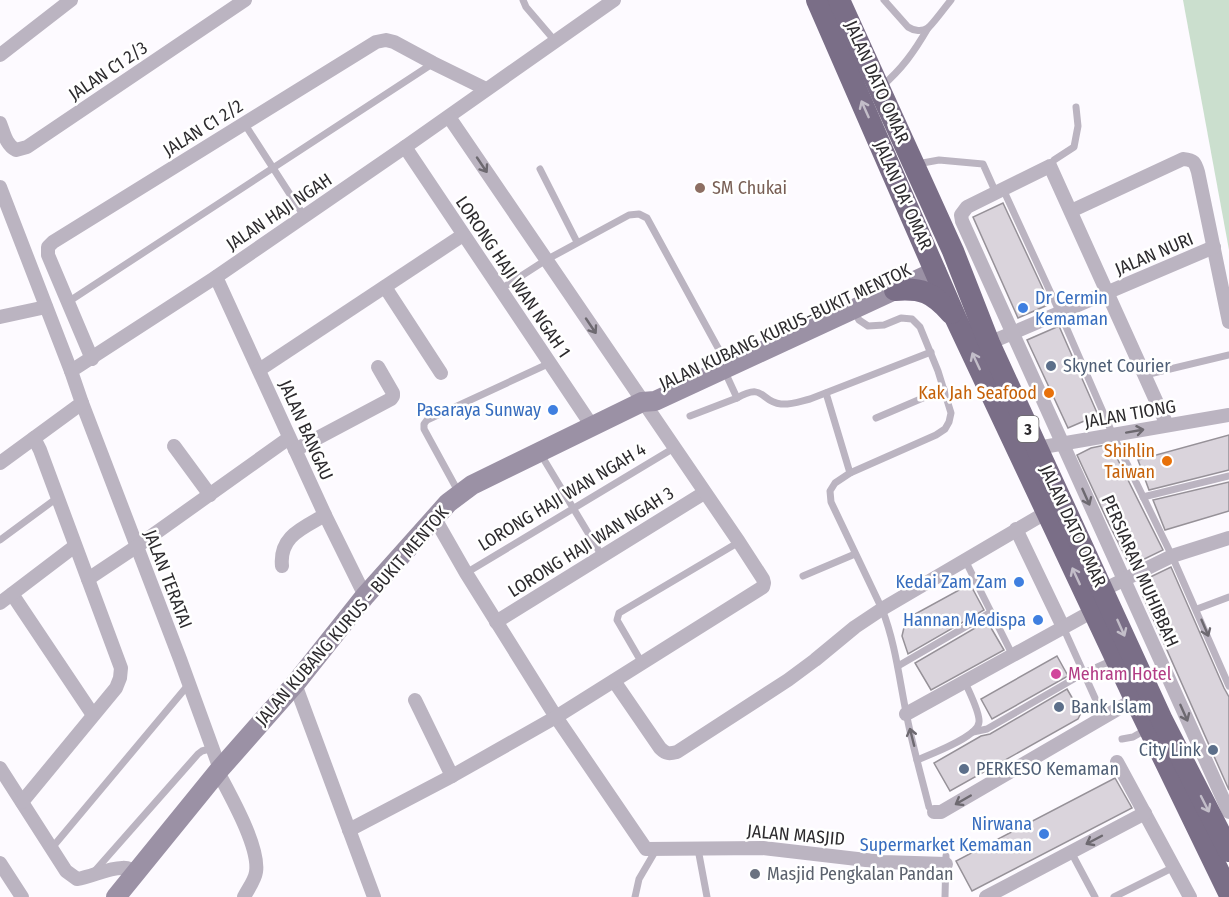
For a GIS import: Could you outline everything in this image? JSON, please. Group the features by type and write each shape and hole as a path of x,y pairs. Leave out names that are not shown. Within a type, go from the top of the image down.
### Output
{"highway":[{"name":"JALAN DA' OMAR","path":"817,0 936,263"},
{"name":"JALAN DATO OMAR","path":"839,0 953,251 989,343 1037,448 1162,720 1229,851"},
{"path":"901,135 902,149 907,163 944,252 936,263"},
{"path":"936,263 949,264 954,271 989,343"},
{"name":"JALAN DATO OMAR","path":"936,263 956,318 1093,611 1229,893"},
{"path":"895,290 913,289 932,295 956,318"}],"main road":[{"name":"JALAN KUBANG KURUS-BUKIT MENTOK","path":"642,402 651,391 895,290 936,263"},
{"name":"JALAN KUBANG KURUS-BUKIT MENTOK","path":"723,363 936,263"},
{"name":"JALAN KUBANG KURUS - BUKIT MENTOK","path":"116,897 219,770 295,684 365,596 434,517 459,493 472,484 642,402"}],"street":[{"path":"0,55 71,0"},
{"name":"JALAN C1 2/3","path":"0,123 9,144 16,150 21,150 245,0"},
{"name":"JALAN HAJI NGAH","path":"71,371 216,277 614,0"},
{"name":"JALAN C1 2/2","path":"92,358 48,255 48,247 53,242 376,42 386,40 394,42 486,89"},
{"path":"349,830 452,776 556,717 763,587 764,583 739,542 449,117"},
{"name":"LORONG HAJI WAN NGAH 1","path":"405,147 592,426"},
{"path":"1071,212 1183,159 1191,159 1195,162 1198,172 1229,322"},
{"path":"999,191 1050,166 1167,425"},
{"path":"0,187 82,403 0,463"},
{"name":"PERSIARAN MUHIBBAH","path":"999,191 967,207 961,215 962,221 1229,812"},
{"path":"259,370 463,235"},
{"name":"JALAN NURI","path":"989,343 1214,248"},
{"name":"JALAN BANGAU","path":"216,277 325,515 365,596"},
{"path":"385,287 441,373"},
{"path":"0,317 46,307"},
{"path":"88,579 210,495 292,444 391,399 393,393 378,367"},
{"name":"JALAN TERATAI","path":"82,403 213,748 219,770 250,837 256,860 256,873 244,897"},
{"name":"JALAN TIONG","path":"1037,448 1229,415"},
{"path":"22,802 116,687 121,668 34,438"},
{"path":"174,446 210,495"},
{"name":"LORONG HAJI WAN NGAH 3","path":"496,622 705,493"},
{"path":"614,681 660,748 670,754 677,752 788,680 855,627 882,609 1047,512"},
{"path":"282,566 281,555 286,542 298,531 325,515"},
{"path":"434,517 466,573 556,717 650,848"},
{"path":"1016,529 1064,627"},
{"path":"1103,590 1172,556 1229,538"},
{"path":"0,603 75,546"},
{"path":"12,594 93,715"},
{"path":"906,714 1093,611"},
{"path":"295,684 374,897"},
{"path":"934,812 941,812 1135,699"},
{"path":"415,700 452,776"},
{"path":"1117,762 1190,897"},
{"path":"0,768 66,871 77,879 89,878 123,867 137,871"},
{"path":"986,897 1145,813"},
{"name":"JALAN MASJID","path":"650,848 763,848 883,862 946,860"},
{"path":"0,863 22,897"}],"lane":[{"path":"523,0 526,7 555,41"},
{"path":"884,0 912,30 928,28"},
{"path":"880,88 898,72 915,51 928,28 951,0"},
{"path":"68,302 433,63"},
{"path":"1050,166 1054,160 1074,147 1078,126 1076,107"},
{"path":"244,123 304,216"},
{"path":"914,164 939,160 983,164 999,191 1060,313 1113,435 1197,609 1229,686"},
{"path":"540,169 577,242"},
{"path":"501,289 577,242 629,215 639,214 647,218 723,363 737,398"},
{"path":"853,309 859,320 868,326 884,325 901,318 912,319 920,327 931,352 951,413 950,422 936,435 850,473 835,483 830,491 831,502 888,626 917,760 929,807 934,812"},
{"path":"690,416 746,393 755,392 764,395 772,402 781,404 792,403 826,393 931,352"},
{"path":"1145,375 1229,355"},
{"path":"459,493 424,429 424,424 427,420 550,363"},
{"path":"876,418 944,389"},
{"path":"826,393 850,473"},
{"name":"LORONG HAJI WAN NGAH 4","path":"466,573 674,448"},
{"path":"539,451 602,556"},
{"path":"1143,496 1229,476"},
{"path":"0,540 57,498"},
{"path":"642,663 616,620 619,613 739,542"},
{"path":"803,576 855,554"},
{"path":"965,560 1013,656"},
{"path":"1197,609 1229,597"},
{"path":"898,666 991,612"},
{"path":"1064,627 1104,718"},
{"path":"917,760 973,732 987,729 1084,673 1116,659"},
{"path":"965,682 980,719 979,725 973,732"},
{"path":"51,849 189,684"},
{"path":"1122,739 1133,737 1149,728"},
{"path":"89,878 198,754 213,748"},
{"path":"634,897 650,848"},
{"path":"698,849 707,897"},
{"path":"1071,852 1095,897"},
{"path":"945,897 946,860"},
{"path":"1114,897 1174,867"}],"green space":[{"path":"1183,0 1229,0 1229,250"}],"building":[{"path":"1003,203 1050,304 1018,318 973,217"},
{"path":"1059,326 1098,415 1068,428 1027,340"},
{"path":"1229,435 1229,470 1149,490 1138,460"},
{"path":"1110,444 1163,550 1130,566 1077,455 1091,448"},
{"path":"1229,482 1229,511 1165,530 1153,500"},
{"path":"1171,567 1229,697 1229,790 1143,596 1144,580"},
{"path":"970,584 984,610 908,654 902,636 906,619"},
{"path":"987,621 1004,650 931,690 915,663"},
{"path":"1057,656 1068,676 992,719 981,699"},
{"path":"1067,689 1081,713 1078,719 950,791 934,763 981,736 990,734"},
{"name":"Nirwana Supermarket Kemaman","path":"1115,778 1132,808 972,891 956,861"}],"place":[{"name":"SM Chukai","path":"700,188"},
{"name":"Dr Cermin Kemaman","path":"1023,308"},
{"name":"Skynet Courier","path":"1051,366"},
{"name":"Kak Jah Seafood","path":"1049,393"},
{"name":"Pasaraya Sunway","path":"553,410"},
{"name":"Shihlin Taiwan","path":"1167,461"},
{"name":"Kedai Zam Zam","path":"1019,582"},
{"name":"Hannan Medispa","path":"1038,620"},
{"name":"Mehram Hotel","path":"1056,674"},
{"name":"Bank Islam","path":"1059,707"},
{"name":"City Link","path":"1213,750"},
{"name":"PERKESO Kemaman","path":"964,769"},
{"name":"Nirwana Supermarket Kemaman","path":"1044,834"},
{"name":"Masjid Pengkalan Pandan","path":"755,874"}]}
